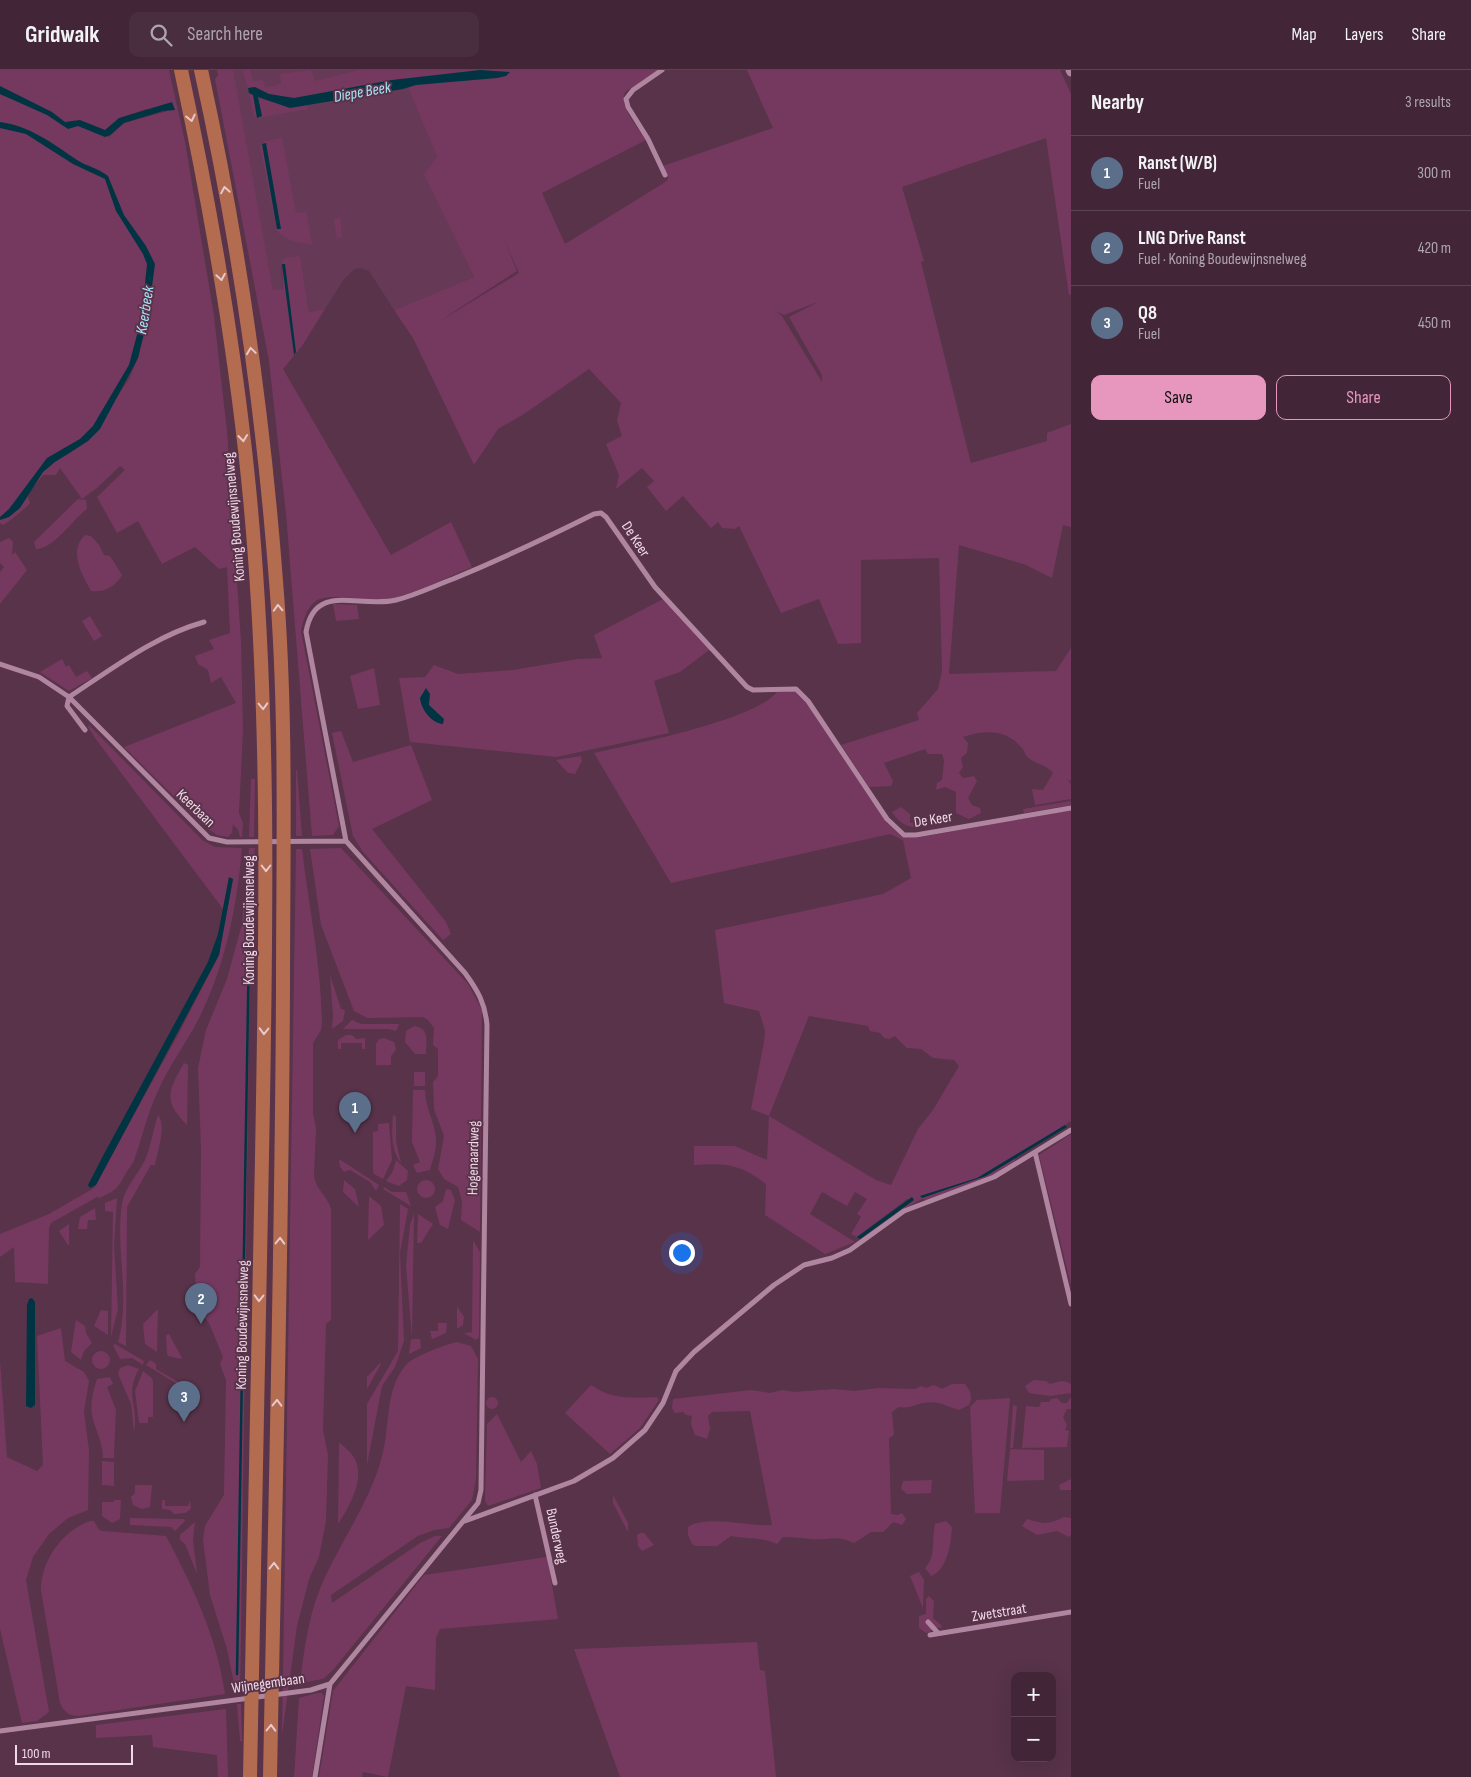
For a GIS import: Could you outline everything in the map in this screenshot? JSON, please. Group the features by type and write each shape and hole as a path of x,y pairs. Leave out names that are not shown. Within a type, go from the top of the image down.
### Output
{"highway":[{"name":"Koning Boudewijnsnelweg","path":"181,70 202,168 226,305 248,482 261,666 266,871 250,1777"},
{"path":"201,70 232,226 258,399 275,564 281,657 284,758 283,1088 270,1777"}],"street":[{"path":"662,70 632,90 626,99 628,108 648,139 665,175"},
{"name":"De Keer","path":"346,842 306,632 313,610 325,602 334,600 382,603 410,596 496,561 594,514 601,513 606,517 655,586 747,687 753,690 796,688 808,701 887,819 901,833 916,836 1071,808"},
{"path":"85,730 67,706 69,697 151,644 170,634 204,622"},
{"name":"Keerbaan","path":"0,664 38,676 69,697 209,838 227,842 346,842"},
{"name":"Hogenaardweg","path":"346,842 465,973 479,991 486,1007 488,1026 481,1490 478,1503 465,1521"},
{"path":"315,1777 330,1684 408,1587 465,1521 593,1472 628,1446 645,1430 663,1403 676,1371 694,1352 774,1285 804,1265 832,1258 850,1250 904,1212 994,1177 1071,1130"},
{"path":"1035,1152 1071,1304"},
{"name":"Bunderweg","path":"535,1495 555,1583"},
{"name":"Zwetstraat","path":"930,1635 938,1632 1071,1612"},
{"path":"928,1622 933,1630 938,1632"},
{"name":"Wijnegembaan","path":"0,1731 312,1690 330,1684"}],"shaded area":[{"path":"0,70 169,70 185,142 214,316 227,431 241,641 243,730 239,813 243,823 242,837 240,837 238,830 233,824 232,833 228,837 217,835 203,825 124,747 236,703 221,677 211,683 208,670 198,664 195,656 214,649 209,640 230,633 227,567 219,569 195,547 162,564 138,521 117,533 97,497 125,470 120,466 97,488 82,499 60,468 56,475 43,475 27,495 30,503 3,525 0,523 0,94 49,115 0,92","holes":["146,109 168,111 124,123 109,137 79,126 94,130 113,131 126,116","153,271 145,331 138,358 129,379 88,441 65,456 63,449 80,439 93,426 129,365 142,316 146,273"]},
{"path":"217,70 233,70 273,290 283,290 282,261 285,258 300,256 309,312 325,309 302,346 283,369 391,555 451,522 472,567 419,590 397,597 378,600 327,597 316,601 309,608 301,631 339,826 333,835 312,836 286,514 269,361 215,79 218,75"},
{"path":"228,70 415,70 404,78 437,157 425,174 474,277 394,310 369,271 361,268 355,269 344,279 325,309 309,312 300,256 281,266 283,290 273,290 240,117"},
{"path":"243,70 250,70 253,81 263,80 265,88 281,84 280,74 311,70 315,81 360,70 659,70 625,92 624,98 627,111 646,140 542,193 565,244 667,181 668,177 663,166 773,128 747,70 1060,70 1071,94 1071,294 1069,295 1046,138 902,187 924,261 921,262 971,463 1047,441 1047,433 1071,424 1071,527 1063,525 1052,578 1026,565 959,545 949,674 1056,671 1071,648 1071,781 1068,780 1071,784 1071,799 1035,805 1032,789 1043,790 1053,773 1048,768 1028,758 1015,741 1002,734 987,732 963,737 968,743 967,753 961,758 963,767 959,773 963,778 974,776 977,781 968,798 972,805 980,808 981,813 969,819 956,813 956,792 945,787 936,790 937,783 942,780 944,761 942,754 928,754 925,749 884,763 893,781 891,786 869,787 841,745 919,720 917,713 938,689 942,671 939,558 861,560 861,643 838,644 819,599 781,613 739,526 735,529 722,528 718,522 711,528 683,496 666,511 647,487 654,481 642,468 616,489 619,475 606,444 622,436 617,421 621,403 589,369 524,414 498,429 474,465 413,338 394,310 474,277 424,174 437,157 404,78 294,98 269,94 255,87 248,88","holes":["504,239 519,273 435,324 517,271","818,302 789,317 822,375 822,382 782,316 777,312 784,315"]},
{"path":"249,93 263,100 299,107 307,105 308,109 257,118 254,116"},
{"path":"282,138 296,213 306,212 312,244 289,239 277,231 260,146 265,141"},
{"path":"340,218 342,236 337,239 334,219"},
{"path":"78,499 86,500 87,509 56,539 43,548 36,549 34,542"},
{"path":"85,535 91,536 99,545 104,555 110,556 122,575 113,585 105,590 91,591 78,563 78,549"},
{"path":"9,538 13,542 12,555 15,552 27,570 0,604 0,572 4,567 0,563 0,542"},
{"path":"665,598 712,648 680,672 654,681 669,733 556,757 410,742 399,678 425,677 434,665 458,674 513,670 578,659 602,658 594,635"},
{"path":"333,604 357,605 359,619 336,621"},
{"path":"90,616 102,636 94,641 82,621"},
{"path":"62,659 66,667 69,665 76,677 87,671 92,678 69,691 40,672"},
{"path":"374,668 380,705 358,709 350,676"},
{"path":"778,690 795,692 805,701 887,823 902,837 916,838 1071,810 1071,1121 1015,1156 1015,1163 1012,1168 928,1200 922,1199 891,1216 913,1200 907,1199 857,1237 851,1234 861,1217 857,1214 867,1199 855,1192 847,1206 822,1192 810,1214 855,1242 825,1254 765,1215 766,1184 757,1177 732,1166 715,1164 694,1165 694,1146 735,1146 767,1160 769,1116 751,1109 765,1031 759,1011 724,1003 715,930 883,894 911,878 903,840 890,834 671,883 594,753 722,721 767,701","holes":["809,1016 868,1026 870,1031 880,1033 884,1038 889,1039 895,1036 907,1048 921,1049 933,1058 954,1060 959,1066 933,1110 918,1129 891,1185 876,1180 769,1116"]},
{"path":"89,725 202,840 215,847 242,848 237,891 224,954 210,995 196,1024 158,1091 133,1163 114,1190 100,1198 97,1197 51,1223 49,1228 48,1284 15,1282 14,1247 0,1257 0,1234 49,1214 94,1188 180,1031 219,955 233,879 229,878 223,909 95,738 88,727"},
{"path":"341,731 353,762 411,745 432,800 372,829 446,922 451,934 443,940 363,852 353,836 332,733"},
{"path":"581,756 582,761 575,774 568,773 556,760"},
{"path":"297,770 302,836 296,836"},
{"path":"251,779 255,779 254,837 249,837"},
{"path":"1071,801 1071,805 1024,813 1023,809"},
{"path":"901,807 910,814 910,823 917,822 923,824 914,827 901,822 892,812"},
{"path":"249,848 255,848 251,881 240,1692 236,1693 227,1649 210,1595 203,1540 205,1526 224,1495 226,1380 220,1364 223,1357 209,1323 197,1307 195,1274 200,1267 201,1149 198,1068 206,1030 227,979 242,924"},
{"path":"341,848 468,984 482,1010 480,1232 461,1220 462,1202 458,1187 444,1179 438,1169 444,1136 434,1109 433,1082 438,1076 438,1049 433,1045 434,1028 423,1017 367,1018 354,1011 321,925 310,849"},
{"path":"296,849 302,849 321,1001 321,1030 313,1043 313,1113 316,1128 314,1175 331,1209 331,1320 326,1324 323,1430 328,1455 326,1521 319,1557 309,1579 297,1626 282,1735"},
{"path":"330,975 341,1009 345,1010 343,1021 332,1029 333,1015"},
{"path":"352,1020 361,1024 399,1024 396,1031 389,1029 343,1029"},
{"path":"414,1026 423,1029 425,1032 426,1054 415,1054 405,1042 406,1031"},
{"path":"346,1035 352,1035 356,1039 365,1038 365,1049 362,1049 362,1043 341,1043 341,1049 338,1049 338,1040"},
{"path":"384,1038 394,1042 396,1050 391,1056 391,1065 376,1065 376,1044 379,1039"},
{"path":"184,1063 188,1065 187,1125 174,1109 170,1095 174,1081"},
{"path":"414,1072 425,1072 425,1086 414,1086"},
{"path":"413,1090 425,1090 436,1136 430,1170 417,1173 413,1165 420,1162 412,1142"},
{"path":"393,1114 396,1117 396,1141 401,1163 393,1146"},
{"path":"158,1115 161,1120 162,1133 155,1165 151,1165 127,1207 126,1346 118,1342 123,1307 120,1239 122,1204 129,1186 145,1160"},
{"path":"389,1123 392,1160 383,1179 374,1174 373,1170 373,1132 378,1131 378,1124"},
{"path":"1071,1134 1071,1285 1039,1155"},
{"path":"339,1159 379,1185 376,1191 370,1182 350,1170 344,1172 340,1167"},
{"path":"396,1160 408,1171 407,1180 399,1186 386,1181 393,1171"},
{"path":"344,1180 355,1189 359,1207 343,1192"},
{"path":"422,1180 430,1180 435,1185 433,1196 422,1198 417,1193 417,1185"},
{"path":"384,1187 392,1192 406,1192 411,1206 383,1189"},
{"path":"446,1189 451,1190 455,1200 448,1229 440,1225 435,1207 443,1201"},
{"path":"369,1196 381,1206 384,1225 368,1240"},
{"path":"117,1198 114,1246 118,1309 111,1337 113,1212 105,1211 105,1203"},
{"path":"400,1204 408,1209 400,1253 404,1341 395,1367 382,1386 367,1465 367,1404 398,1351"},
{"path":"95,1208 96,1220 88,1220 87,1229 78,1229 80,1217"},
{"path":"414,1213 412,1338 406,1266 410,1225"},
{"path":"418,1214 433,1224 421,1243 417,1243"},
{"path":"69,1224 69,1245 68,1245 59,1231"},
{"path":"473,1240 480,1252 479,1337 476,1340 464,1333 472,1332"},
{"path":"457,1306 464,1317 463,1325 457,1329"},
{"path":"158,1309 157,1352 145,1344 143,1324"},
{"path":"101,1310 108,1311 108,1335 94,1326"},
{"path":"76,1320 85,1326 86,1333 92,1343 84,1351 81,1360 71,1352"},
{"path":"438,1323 447,1323 446,1333 432,1339 430,1331 438,1331"},
{"path":"61,1328 65,1361 84,1372 89,1381 84,1411 89,1451 88,1510 68,1518 49,1534 33,1557 26,1580 49,1712 37,1721 22,1723 0,1629 0,1361 7,1457 37,1471 43,1465 37,1336"},
{"path":"169,1334 181,1359 168,1356 167,1354 166,1335"},
{"path":"411,1339 420,1339 421,1348 409,1354"},
{"path":"457,1342 471,1346 478,1359 476,1479 472,1500 449,1528 434,1530 418,1536 331,1595 332,1603 420,1543 435,1536 442,1536 333,1670 323,1679 300,1683 306,1639 317,1596 379,1467 385,1441 391,1396 399,1374 415,1358"},
{"path":"115,1344 144,1361 143,1365 132,1358 120,1359 113,1345"},
{"path":"101,1351 107,1354 110,1360 107,1366 101,1369 95,1366 92,1360 95,1354"},
{"path":"150,1360 156,1364 156,1369 180,1383 185,1382 191,1385 197,1396 146,1365"},
{"path":"381,1364 367,1389 367,1377"},
{"path":"128,1365 139,1369 132,1394 135,1415 134,1432 131,1404 118,1374 120,1368"},
{"path":"143,1371 152,1378 153,1382 153,1417 148,1417 148,1423 139,1423 135,1391"},
{"path":"110,1377 113,1384 107,1387 116,1410 114,1458 103,1458 102,1447 91,1410 97,1379"},
{"path":"1034,1380 1046,1381 1050,1384 1060,1381 1068,1382 1071,1384 1071,1393 1050,1396 1029,1393 1025,1386"},
{"path":"952,1384 965,1384 971,1394 969,1405 959,1410 928,1402 908,1407 899,1407 892,1412 894,1435 889,1438 891,1514 898,1515 902,1513 906,1519 902,1525 893,1522 883,1532 871,1532 854,1543 836,1538 783,1537 777,1544 761,1539 731,1536 717,1546 696,1546 692,1544 688,1535 688,1527 696,1523 717,1521 772,1525 750,1411 712,1412 708,1416 710,1429 707,1439 695,1435 691,1424 692,1416 686,1415 683,1412 675,1413 672,1408 673,1399 751,1390 770,1393 783,1390 794,1392 834,1389 854,1391 878,1388 915,1389 921,1386 926,1388 934,1385 942,1389"},
{"path":"591,1385 615,1396 631,1398 657,1397 659,1400 640,1428 610,1454 565,1413"},
{"path":"494,1397 497,1398 497,1408 490,1409 487,1408 486,1401 487,1398"},
{"path":"1071,1397 1071,1409 1067,1409 1063,1417 1067,1425 1065,1430 1069,1431 1067,1447 1022,1448 1026,1406 1039,1407 1041,1402 1049,1402 1051,1399 1057,1398 1062,1403 1067,1403"},
{"path":"1010,1398 1000,1513 975,1513 970,1407 977,1400"},
{"path":"1013,1405 1017,1406 1013,1448 1010,1448"},
{"path":"497,1414 521,1462 531,1451 537,1464 541,1488 488,1506 485,1501 487,1424"},
{"path":"339,1442 355,1459 358,1467 358,1476 351,1501 338,1524"},
{"path":"1010,1449 1044,1450 1044,1480 1007,1481"},
{"path":"102,1461 114,1462 114,1486 102,1485"},
{"path":"1071,1479 1071,1490 1060,1490 1059,1485"},
{"path":"932,1480 931,1493 907,1494 901,1489 903,1481"},
{"path":"135,1485 152,1485 150,1507 142,1509 133,1505 131,1497 135,1493"},
{"path":"613,1495 628,1523 628,1532 613,1503"},
{"path":"114,1500 121,1500 120,1519 112,1523 102,1516 102,1502 114,1502"},
{"path":"162,1500 165,1500 165,1506 188,1506 190,1500 191,1509 185,1513 174,1514 170,1510 162,1509"},
{"path":"1064,1517 1071,1518 1071,1535 1069,1537 1057,1531 1037,1535 1022,1526 1027,1519 1045,1523"},
{"path":"130,1518 184,1519 185,1521 175,1531 171,1527 130,1525"},
{"path":"90,1521 94,1521 99,1530 103,1531 166,1536 203,1613 216,1652 225,1694 79,1716 67,1713 63,1709 60,1703 41,1590 42,1579 49,1558 55,1548 71,1532"},
{"path":"946,1521 952,1527 947,1555 941,1568 931,1576 925,1568 931,1558 935,1524"},
{"path":"195,1522 193,1540 197,1574 185,1544 180,1540 180,1535"},
{"path":"644,1533 654,1545 642,1551 638,1546 637,1535"},
{"path":"547,1557 558,1619 440,1629 436,1638 435,1690 406,1686 388,1777 363,1772 362,1777 319,1777 333,1691 424,1575"},
{"path":"919,1572 924,1580 923,1608 910,1576"},
{"path":"929,1596 934,1601 933,1618 942,1626 941,1628 933,1627 930,1632 926,1633 919,1628 919,1616 926,1614 926,1599"},
{"path":"757,1642 760,1670 765,1671 776,1777 620,1777 574,1649"},
{"path":"322,1693 324,1696 312,1777 294,1777 299,1698"},
{"path":"237,1704 241,1704 242,1741 240,1741"},
{"path":"226,1709 228,1777 218,1777 217,1755 153,1747 152,1735 96,1738 96,1725"}],"water":[{"name":"Diepe Beek","path":"480,70 510,72 506,76 497,78 416,85 403,89 290,108 258,97 262,116 257,118 253,95 249,93 248,88 255,87 269,94 294,98 392,80"},
{"path":"0,86 52,112 65,122 80,120 105,130 119,118 172,102 175,110 163,111 124,123 105,137 78,126 68,129 47,115 0,94"},
{"name":"Keerbeek","path":"0,122 31,131 81,162 108,176 124,215 146,246 155,264 148,316 138,358 100,429 88,441 43,472 20,508 9,517 0,520 0,517 9,509 47,458 80,439 93,426 129,365 142,316 147,264 143,254 116,211 105,179 73,164 26,134 0,128"},
{"path":"266,143 281,229 277,229 262,144"},
{"path":"282,264 285,264 296,352 294,355"},
{"path":"426,688 430,694 429,705 444,719 443,724 434,721 422,707 420,698"},
{"path":"229,877 233,879 219,955 96,1185 90,1188 88,1185 104,1154 208,962 218,934"},
{"path":"1065,1125 1067,1127 986,1176 922,1198 920,1196 977,1178"},
{"path":"912,1197 914,1200 860,1239 857,1237"},
{"path":"32,1298 35,1302 35,1405 31,1408 26,1406 27,1305 29,1299"}],"waterway":[{"path":"237,1674 250,882"}],"place":[{"name":"Ranst (W/B)","path":"355,1133"},
{"name":"LNG Drive Ranst","path":"201,1324"},
{"name":"Q8","path":"184,1422"}]}
